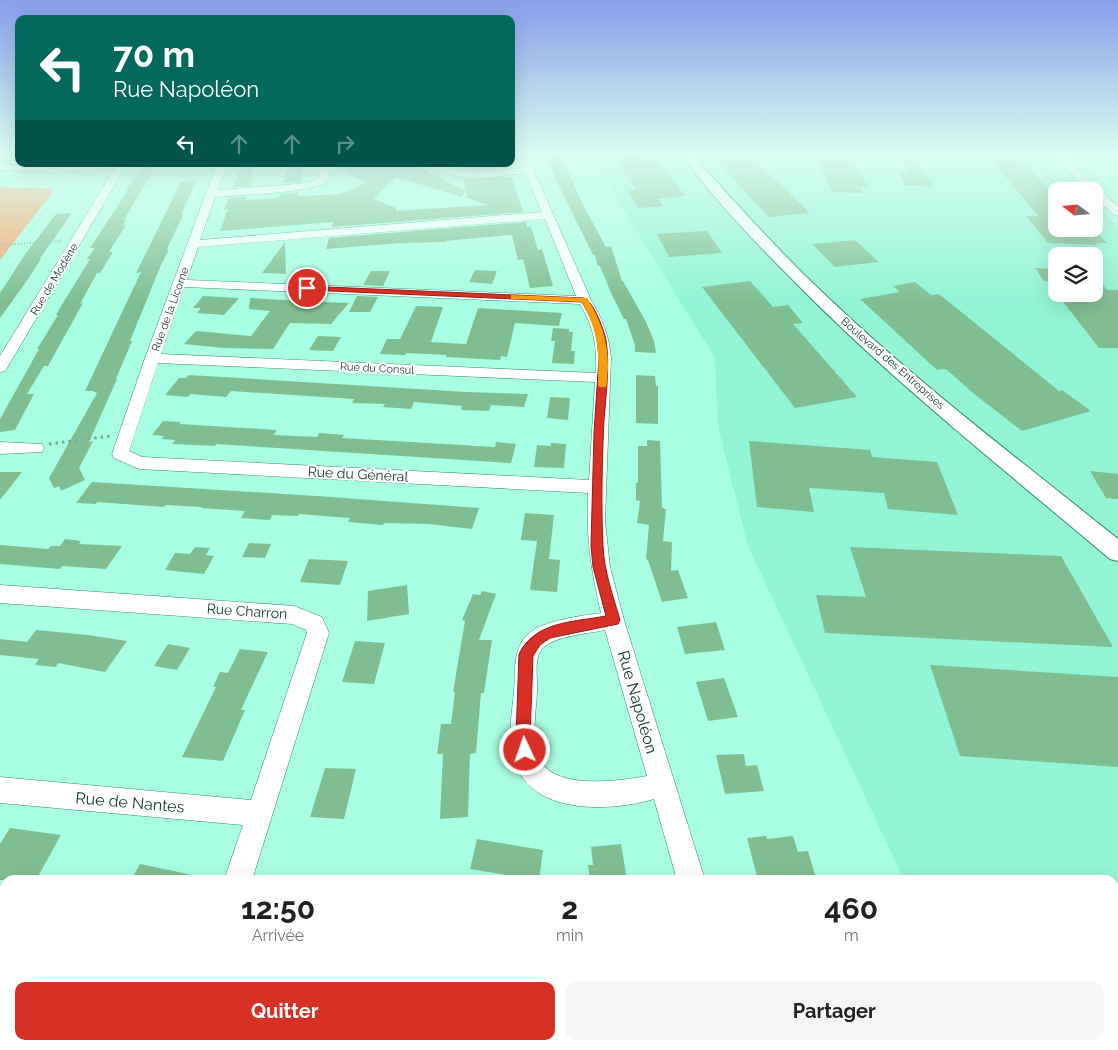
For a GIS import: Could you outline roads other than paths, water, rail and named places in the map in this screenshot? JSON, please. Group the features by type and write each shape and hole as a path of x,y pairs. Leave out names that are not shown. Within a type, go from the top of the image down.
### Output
{"street":[{"name":"Rue de Modène","path":"0,368 99,204"},
{"name":"Rue de la Licorne","path":"120,454 152,358 208,204"},
{"name":"Rue Napoléon","path":"544,204 584,300 597,322 602,339 603,378 596,521 599,560 613,620 689,875"},
{"name":"Boulevard des Entreprises","path":"731,204 775,254 857,332 947,410 1118,552"},
{"path":"1109,204 1118,213"},
{"path":"194,244 549,215"},
{"path":"179,283 584,300"},
{"name":"Rue du Consul","path":"152,358 603,378"},
{"path":"0,448 36,448"},
{"name":"Rue du Général","path":"120,454 139,463 598,487"},
{"name":"Rue Charron","path":"0,594 294,615 314,624 318,633 240,875"},
{"path":"613,620 547,633 536,641 526,654 523,738 526,762 536,778 569,793 637,792 662,784"},
{"name":"Rue de Nantes","path":"0,790 259,814"}]}
